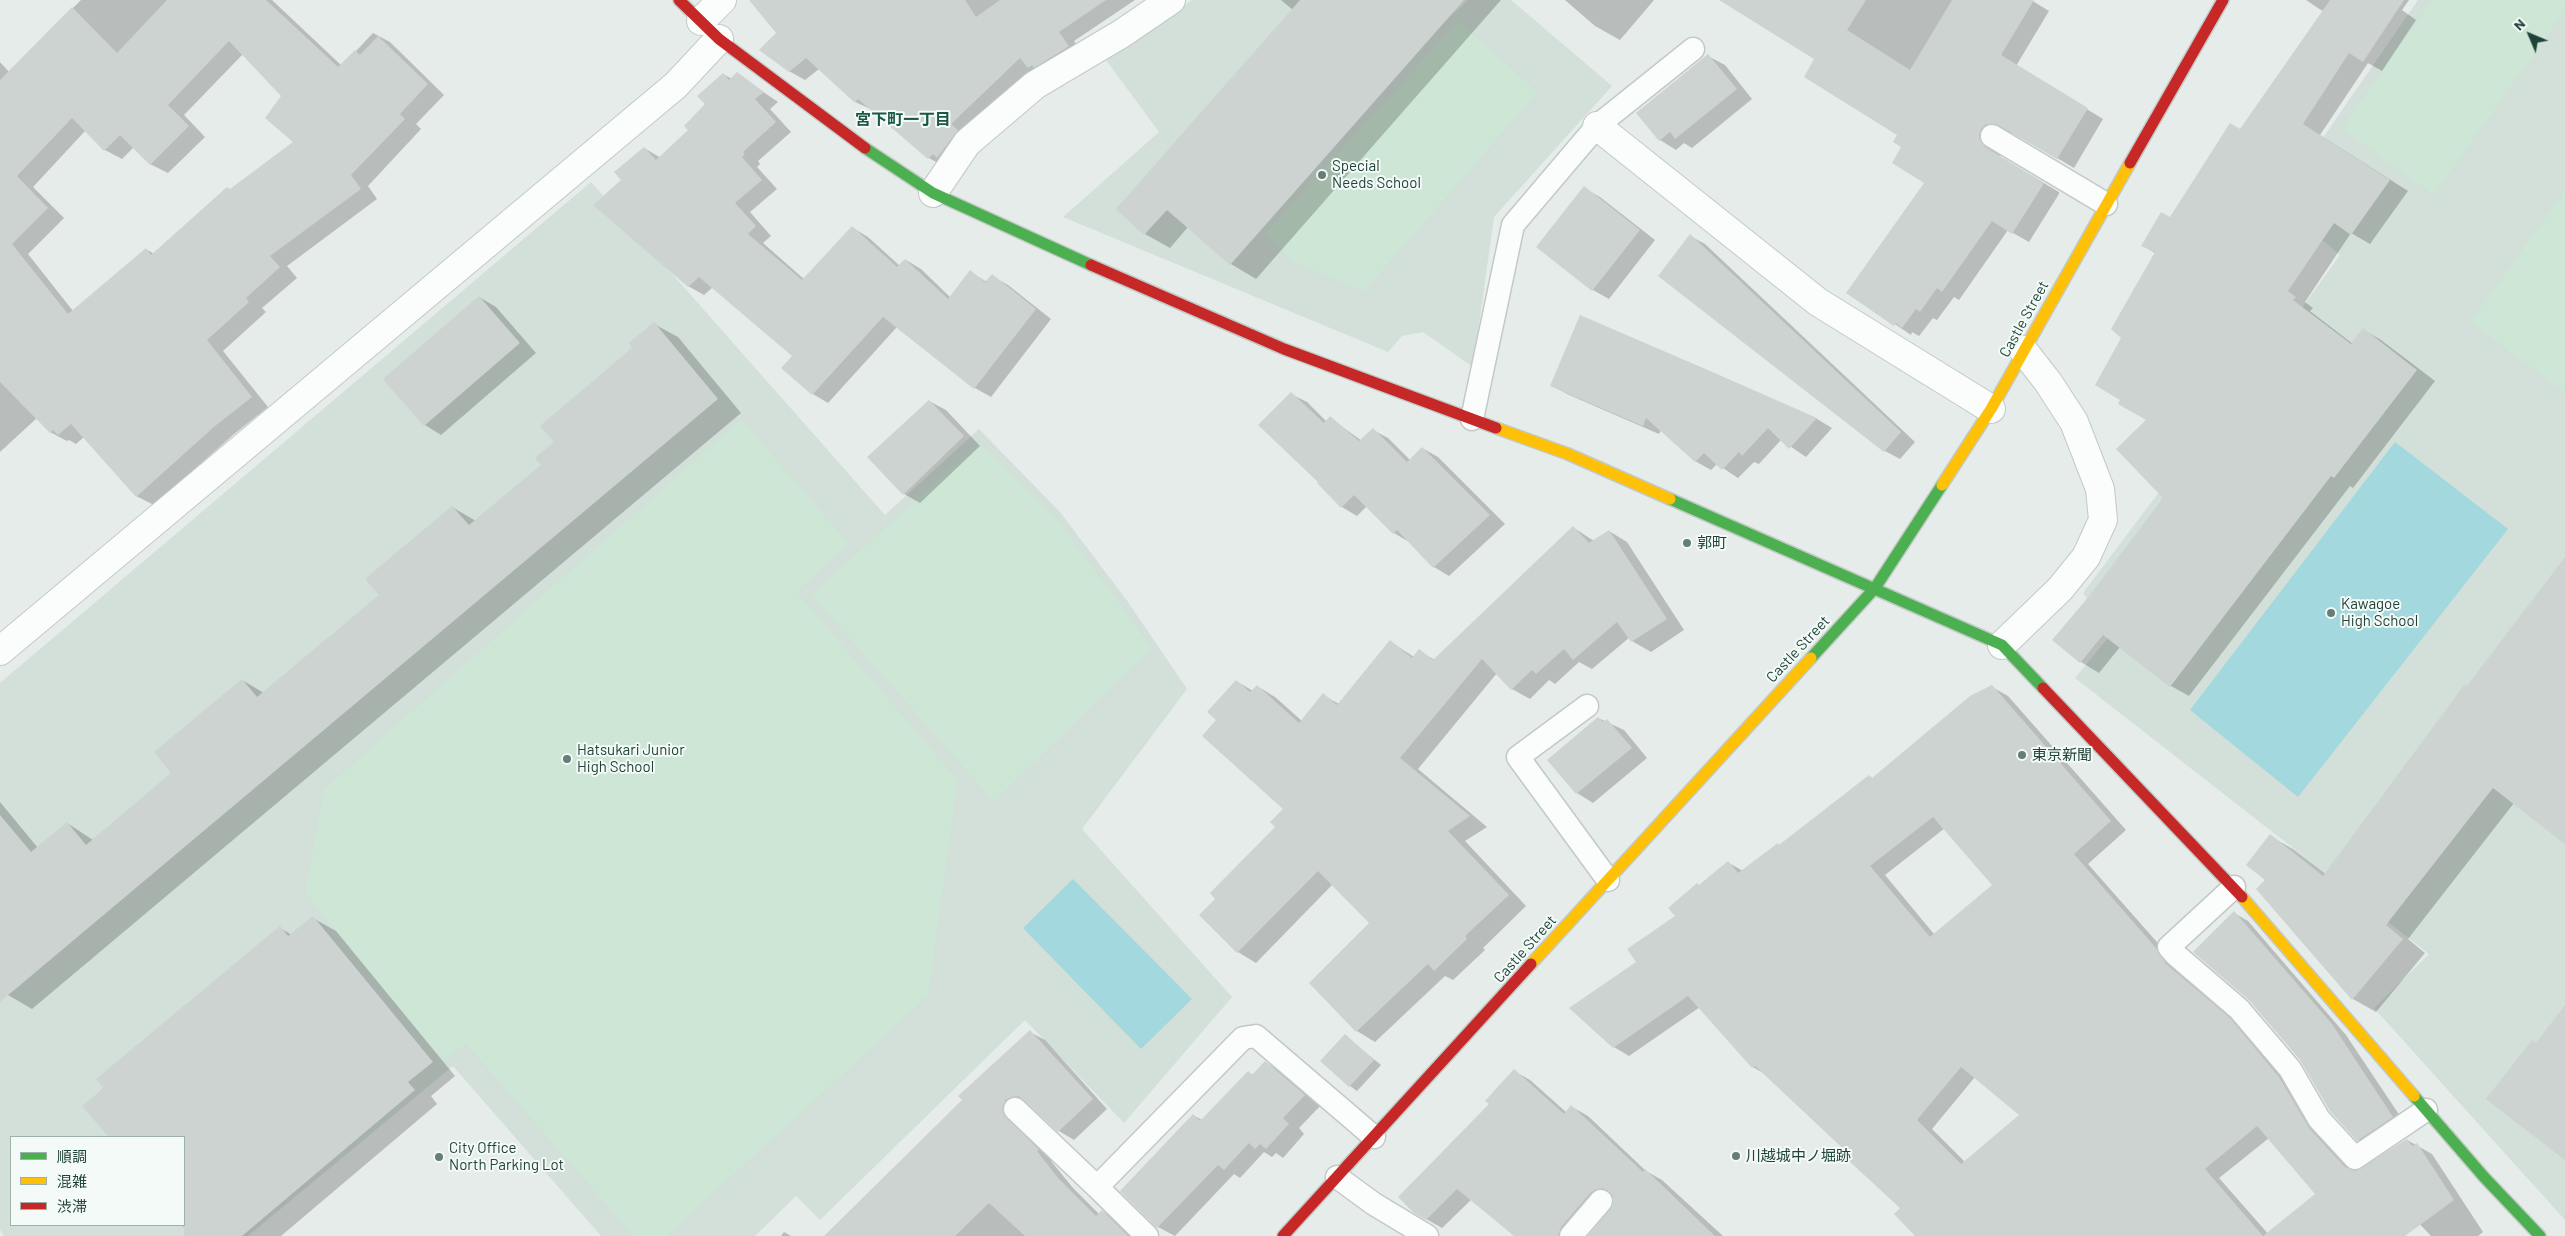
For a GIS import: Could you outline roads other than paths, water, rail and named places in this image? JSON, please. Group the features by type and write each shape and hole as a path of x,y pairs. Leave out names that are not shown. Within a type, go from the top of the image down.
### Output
{"street":[{"path":"679,0 710,30 846,135 933,193 1141,288 1284,349 1568,454 2002,645 2234,887 2484,1177 2540,1236"},
{"path":"0,651 676,86 710,30 722,0"},
{"path":"933,193 967,143 1035,85 1121,34 1171,0"},
{"name":"Castle Street","path":"1284,1236 1875,588 1991,409 2223,0"},
{"path":"1597,126 1818,302 1991,409"},
{"path":"2002,645 2060,589 2086,558 2103,520 2100,489 2074,422 2048,382 2023,350"}],"lane":[{"path":"1472,418 1513,225 1597,126 1693,49"},
{"path":"1992,136 2106,204"},
{"path":"1587,706 1518,757 1608,880"},
{"path":"2234,887 2169,947 2239,1009 2290,1069 2319,1119 2354,1158 2426,1110"},
{"path":"1097,1187 1243,1038 1256,1036 1374,1137"},
{"path":"1015,1109 1148,1236"},
{"path":"1337,1177 1374,1204 1427,1236"},
{"path":"1571,1236 1601,1201"}],"water":[{"path":"2395,442 2508,529 2298,797 2190,710"},
{"path":"1073,879 1192,999 1141,1049 1023,928"}],"place":[{"name":"Special Needs School","path":"1322,175"},
{"name":"郭町","path":"1687,543"},
{"name":"Kawagoe High School","path":"2331,613"},
{"name":"東京新聞","path":"2022,755"},
{"name":"Hatsukari Junior High School","path":"567,759"},
{"name":"川越城中ノ堀跡","path":"1736,1156"},
{"name":"City Office North Parking Lot","path":"439,1157"}],"district":[{"name":"宮下町一丁目","path":"903,120"}]}
